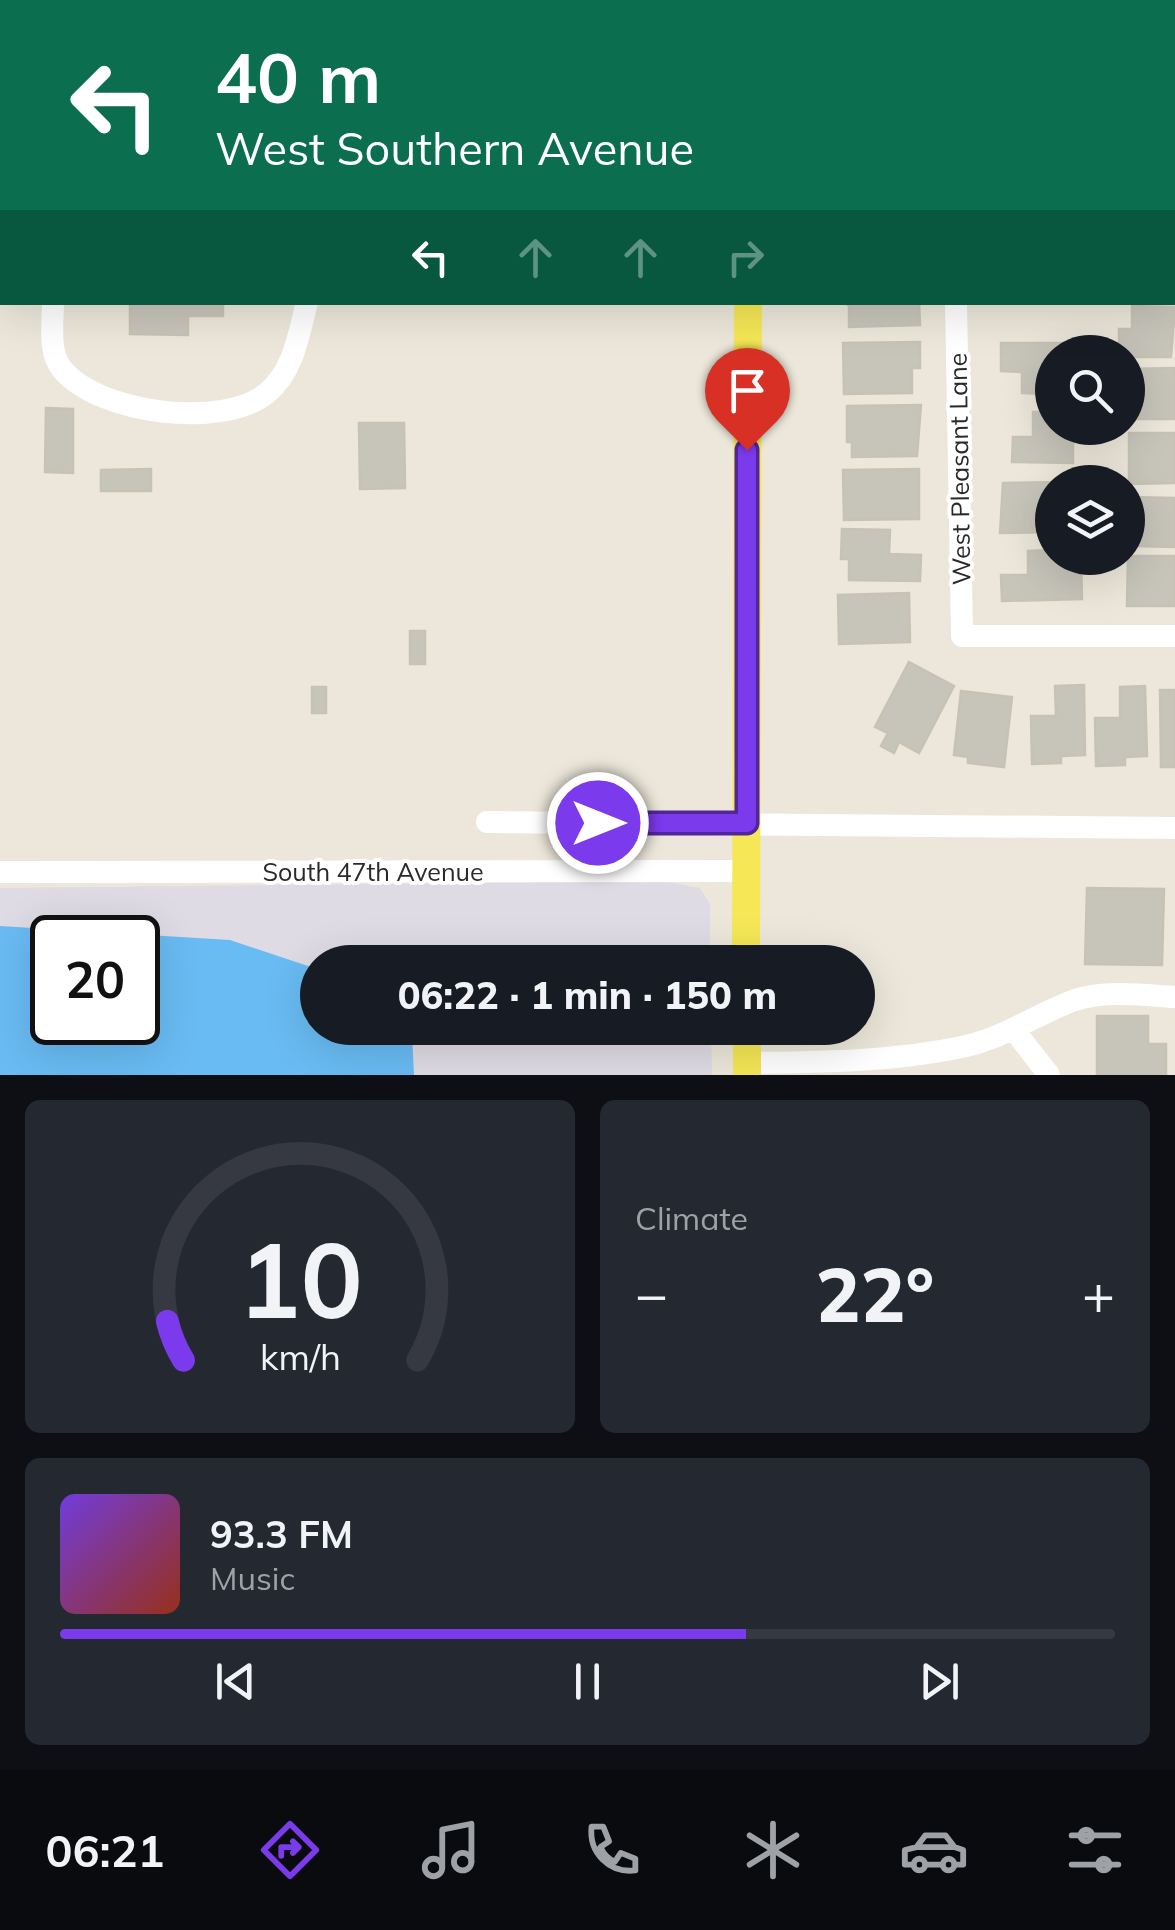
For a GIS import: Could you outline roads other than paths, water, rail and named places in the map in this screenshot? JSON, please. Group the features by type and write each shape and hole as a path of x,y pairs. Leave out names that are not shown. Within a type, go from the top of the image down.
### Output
{"main road":[{"path":"746,945 748,305"}],"street":[{"path":"53,305 52,344 62,369 98,395 160,412 224,414 268,392 294,356 306,305"},
{"name":"West Pleasant Lane","path":"956,305 962,636 1175,636"},
{"path":"487,822 1175,828"},
{"name":"South 47th Avenue","path":"0,872 746,871"},
{"path":"747,1069 864,1062 964,1047 1014,1030 1076,1000 1120,995 1175,996"},
{"path":"1014,1030 1049,1075"}],"water":[{"path":"0,926 30,928 30,1045 160,1045 160,936 230,940 300,963 300,1045 413,1045 414,1075 0,1075"}]}
